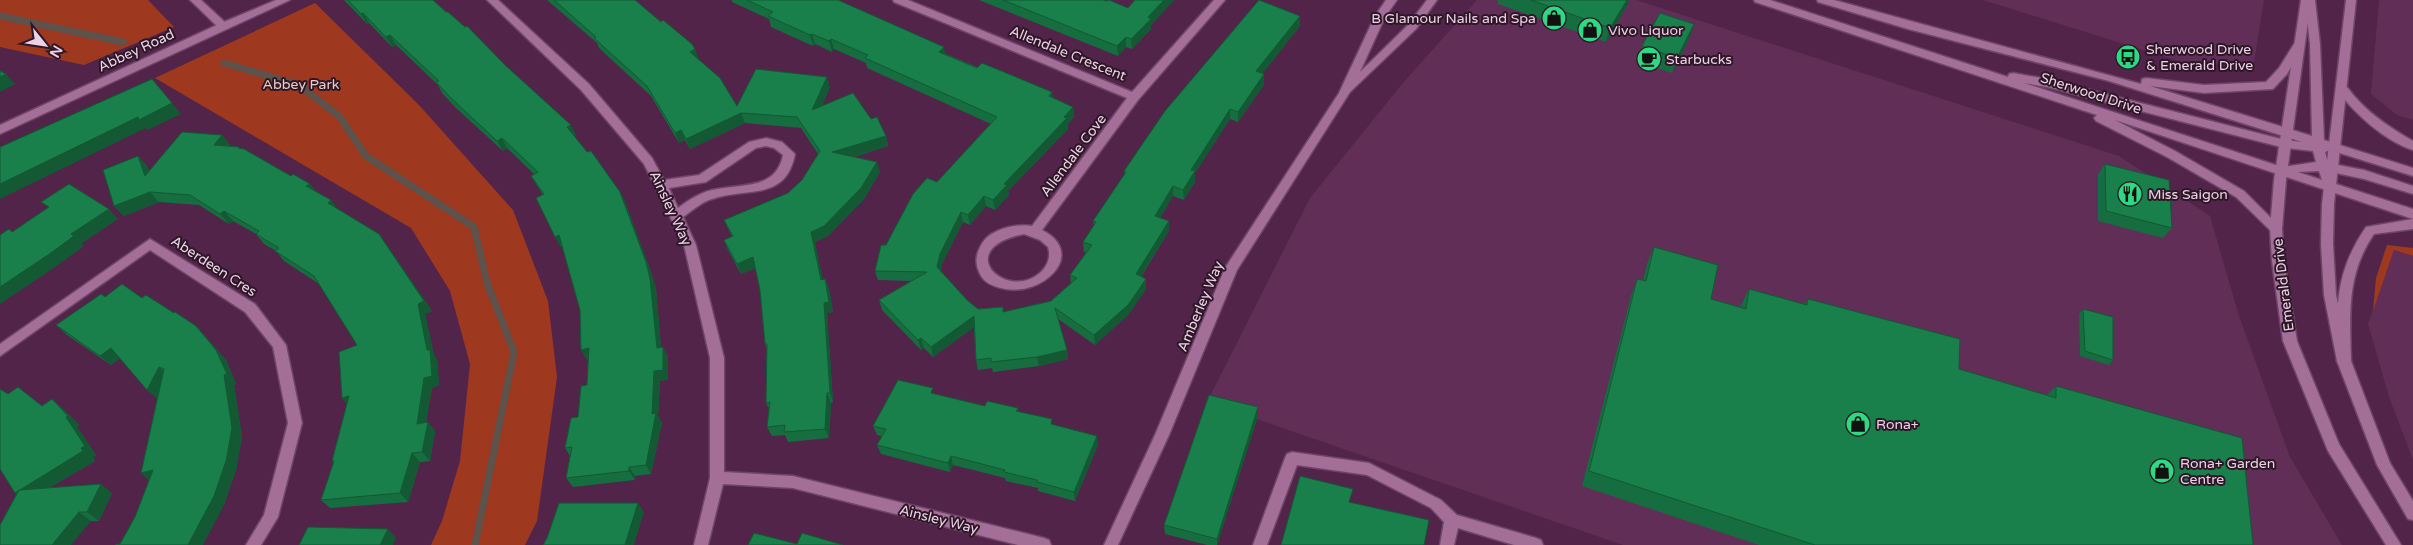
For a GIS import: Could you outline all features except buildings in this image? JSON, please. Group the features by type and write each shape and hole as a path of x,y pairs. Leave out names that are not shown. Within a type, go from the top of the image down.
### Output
{"street":[{"path":"195,0 223,26"},
{"name":"Abbey Road","path":"0,130 223,26 285,0"},
{"name":"Ainsley Way","path":"492,0 585,87 648,161 690,245 717,358 717,478 701,545"},
{"name":"Allendale Crescent","path":"898,0 1134,97 1220,0"},
{"name":"Amberley Way","path":"1111,545 1162,435 1231,268 1344,94 1380,16 1392,0"},
{"name":"Amberley Way","path":"1344,94 1412,27 1432,0"},
{"name":"Sherwood Drive","path":"1759,0 2413,214"},
{"name":"Sherwood Drive","path":"1822,0 1908,25 2112,78 2288,132 2318,145 2335,147 2413,172"},
{"name":"Emerald Drive","path":"2306,0 2281,172 2276,229 2278,261 2290,341 2333,447 2394,545"},
{"path":"2310,0 2315,44 2318,145 2327,166 2331,187 2327,244 2330,295 2344,361 2384,465 2413,514"},
{"path":"2327,166 2335,147 2336,122 2342,88 2351,0"},
{"path":"2112,78 2204,90 2269,86 2284,71 2298,47"},
{"path":"1991,76 2024,78 2047,83 2285,144 2318,145"},
{"path":"2342,88 2352,103 2392,135 2413,146"},
{"name":"Allendale Cove","path":"1035,230 1134,97"},
{"path":"2062,99 2171,154 2240,194 2276,229"},
{"path":"661,185 702,179 753,145 766,142 778,145 789,154 789,165 785,173 770,182 755,189 710,194 676,216"},
{"path":"2281,172 2327,166 2413,190"},
{"path":"2344,361 2344,283 2358,245 2370,230 2413,224"},
{"path":"1012,230 1035,230 1052,243 1056,252 1053,266 1042,278 1018,286 995,282 986,275 982,267 981,257 984,248 991,240 1012,230"},
{"name":"Aberdeen Cres","path":"0,351 150,244 250,308 279,345 295,423 271,517 253,545"},
{"path":"1260,545 1292,458 1369,469 1436,504 1452,520 1536,545"},
{"name":"Ainsley Way","path":"717,478 792,482 1044,545"},
{"path":"1447,545 1452,520"}],"shaded area":[{"path":"1477,0 1636,0 2119,156 2210,216 2239,316 2290,457 2342,545 1623,545 1207,402 1310,198 1402,84"},
{"path":"1983,0 2264,0 2254,62 2191,65"},
{"path":"2379,0 2413,0 2413,120 2397,115 2371,94"},
{"path":"2394,250 2413,256 2413,460 2389,397 2368,324"}],"green space":[{"path":"0,0 148,0 174,27 84,65 0,47"},
{"name":"Abbey Park","path":"315,3 419,105 513,210 548,301 557,377 537,521 525,545 431,545 442,521 460,461 470,364 450,291 411,228 155,78"},
{"path":"2387,245 2413,248 2413,256 2394,250 2373,311 2376,278"}],"waterway":[{"path":"0,16 123,42"},
{"path":"224,63 299,85 339,116 366,156 474,227 487,283 514,352 475,545"}],"place":[{"name":"B Glamour Nails and Spa","path":"1554,18"},
{"name":"Vivo Liquor","path":"1590,30"},
{"name":"Sherwood Drive & Emerald Drive","path":"2128,57"},
{"name":"Starbucks","path":"1649,59"},
{"name":"Miss Saigon","path":"2130,194"},
{"name":"Rona+","path":"1858,424"},
{"name":"Rona+ Garden Centre","path":"2162,471"}]}
